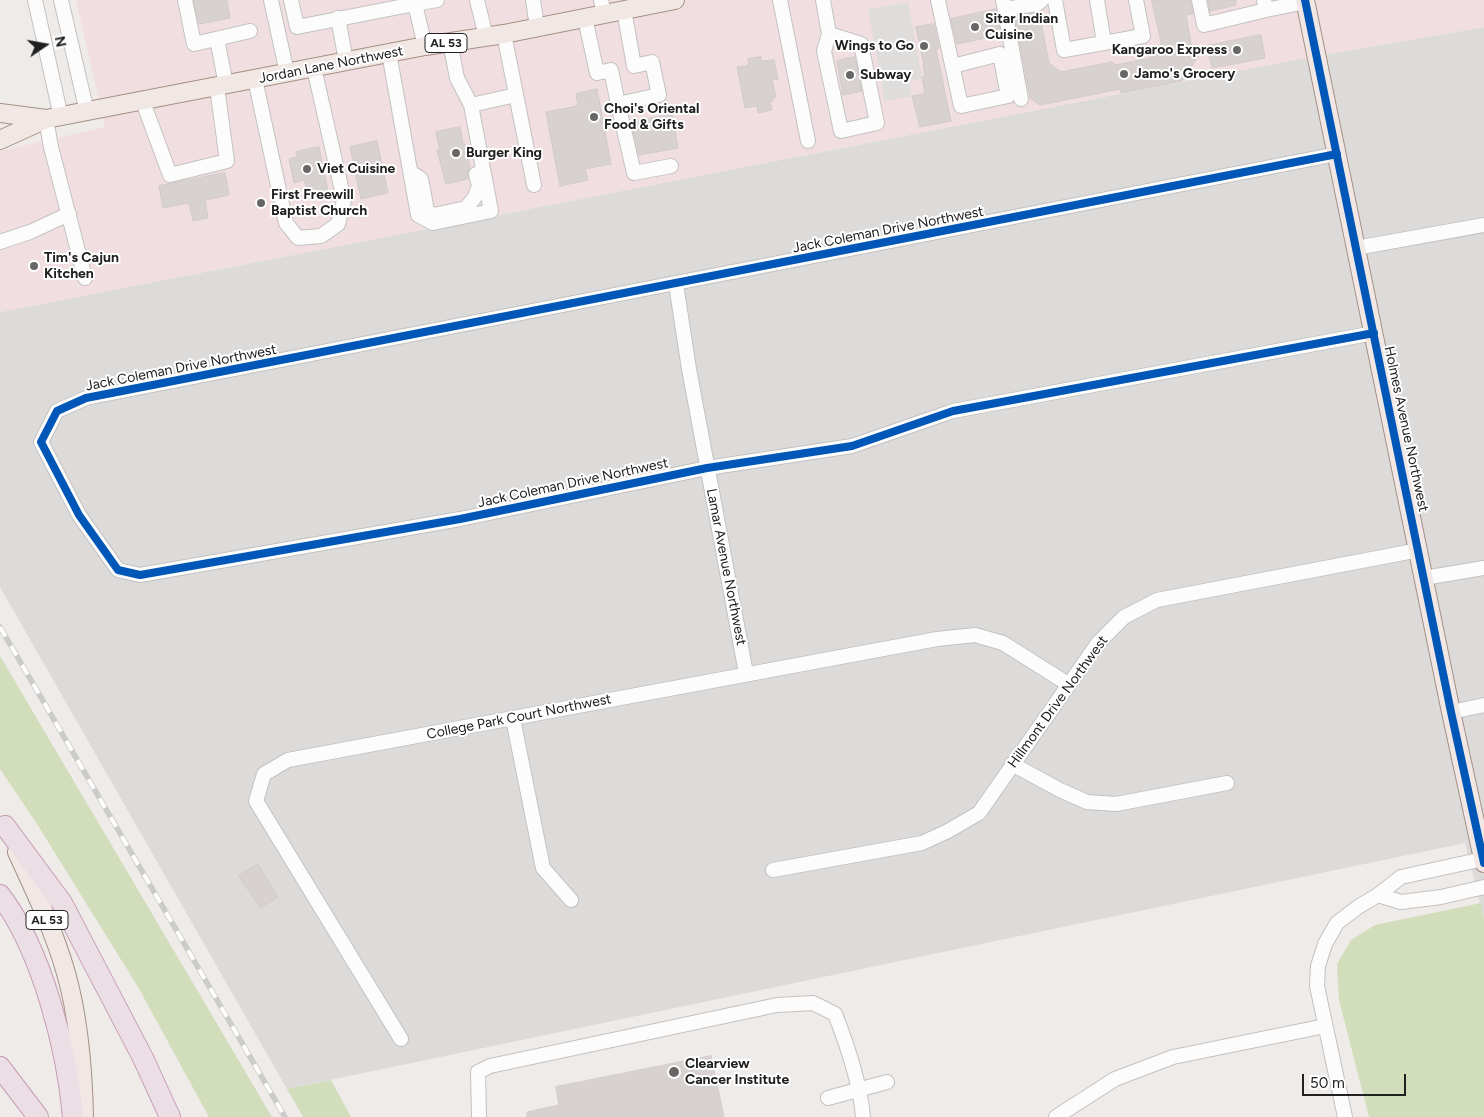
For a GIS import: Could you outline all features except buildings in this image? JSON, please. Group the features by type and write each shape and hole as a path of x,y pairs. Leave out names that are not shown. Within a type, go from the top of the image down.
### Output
{"highway":[{"path":"3,822 62,903 143,1058 170,1117"},
{"path":"0,894 8,904 28,944 47,991 67,1073 73,1117"},
{"path":"0,1067 38,1117"}],"main road":[{"name":"Jordan Lane Northwest","path":"0,140 53,118 425,46 504,34 586,18 603,7 624,10 675,0"},
{"name":"Holmes Avenue Northwest","path":"1305,1 1451,712 1484,861"},
{"name":"Jordan Lane Northwest","path":"0,113 53,118"},
{"name":"AL 53","path":"3,822 44,909 66,973 77,1028 84,1086 84,1117"}],"street":[{"path":"35,0 69,214 85,278"},
{"path":"61,0 87,112"},
{"path":"185,0 194,44 250,31"},
{"path":"271,0 288,73"},
{"path":"291,0 297,27 437,0"},
{"path":"477,0 486,37"},
{"path":"533,0 537,27"},
{"path":"780,0 808,141"},
{"path":"822,0 829,34 824,51 841,131 877,123 861,44 829,34"},
{"path":"938,0 952,66 961,106 1008,96 1000,54 952,66"},
{"path":"1021,99 1004,4 1037,4 1042,0"},
{"path":"1055,0 1064,50 1143,36 1136,0"},
{"path":"1097,0 1104,44"},
{"path":"1199,0 1204,25 1265,5 1305,1"},
{"path":"415,4 425,46"},
{"path":"624,10 634,66"},
{"path":"338,18 346,61"},
{"path":"586,18 597,73 652,62 659,95 618,104"},
{"path":"504,34 534,184"},
{"path":"143,102 170,175 227,161 217,39"},
{"path":"389,53 418,215 433,223 491,211 471,105 457,78 450,42"},
{"path":"255,80 286,223 298,238 321,236 338,224 344,200 314,68"},
{"path":"612,70 634,173 670,166"},
{"path":"471,105 516,95"},
{"path":"410,170 421,179 427,211 434,215 466,208 475,197 479,186 466,122 471,105"},
{"name":"Jack Coleman Drive Northwest","path":"1337,154 86,398 57,411 41,442 79,516 118,570 140,576 460,519 707,468 852,446 953,411 1374,333"},
{"path":"0,242 30,232 69,214"},
{"path":"1356,248 1484,225"},
{"name":"Lamar Avenue Northwest","path":"676,284 689,369 746,674"},
{"name":"Hillmont Drive Northwest","path":"773,870 922,843 979,813 1098,643 1124,616 1158,600 1418,550"},
{"path":"1424,578 1484,568"},
{"name":"College Park Court Northwest","path":"401,1039 256,801 264,774 288,760 937,639 975,635 1002,643 1068,684"},
{"path":"1451,712 1484,705"},
{"path":"513,719 543,868 571,900"},
{"path":"1012,764 1087,802 1106,804 1116,804 1227,783"},
{"path":"1345,1117 1317,986 1318,966 1325,944 1337,923 1401,877 1484,861"},
{"path":"1378,895 1401,902 1440,897 1484,887"},
{"path":"479,1115 478,1072 490,1066 777,1004 814,1003 835,1014 844,1037 859,1089 863,1117"},
{"path":"1056,1117 1115,1079 1173,1057 1325,1026"},
{"path":"828,1098 887,1082"}],"shaded area":[{"path":"76,0 1484,0 1484,27 1299,59 0,312 0,151 105,127"},
{"path":"908,2 922,78 909,81 912,96 885,101 868,9"},
{"path":"1484,27 1484,696 1436,706 1465,843 287,1089 0,587 0,312 1299,59"},
{"path":"1484,696 1484,919 1465,843 1436,706"}],"green space":[{"path":"0,656 272,1117 209,1117 138,987 37,824 0,769"},
{"path":"1481,903 1484,919 1484,1117 1369,1117 1339,1000 1337,964 1351,940 1375,925"},
{"path":"331,1080 351,1117 303,1117 287,1089"}],"railway":[{"path":"0,627 285,1117"}],"cycle path":[{"path":"1305,0 1451,712 1484,863"},
{"path":"1337,154 86,398 57,411 41,442 79,515 118,570 140,575 460,519 707,468 852,446 953,411 1374,333"}],"place":[{"name":"Sitar Indian Cuisine","path":"975,27"},
{"name":"Wings to Go","path":"924,46"},
{"name":"Kangaroo Express","path":"1237,50"},
{"name":"Jamo's Grocery","path":"1124,74"},
{"name":"Subway","path":"850,75"},
{"name":"Choi's Oriental Food & Gifts","path":"594,117"},
{"name":"Burger King","path":"456,153"},
{"name":"Viet Cuisine","path":"307,169"},
{"name":"First Freewill Baptist Church","path":"261,203"},
{"name":"Tim's Cajun Kitchen","path":"34,266"},
{"name":"Clearview Cancer Institute","path":"674,1072"}]}
